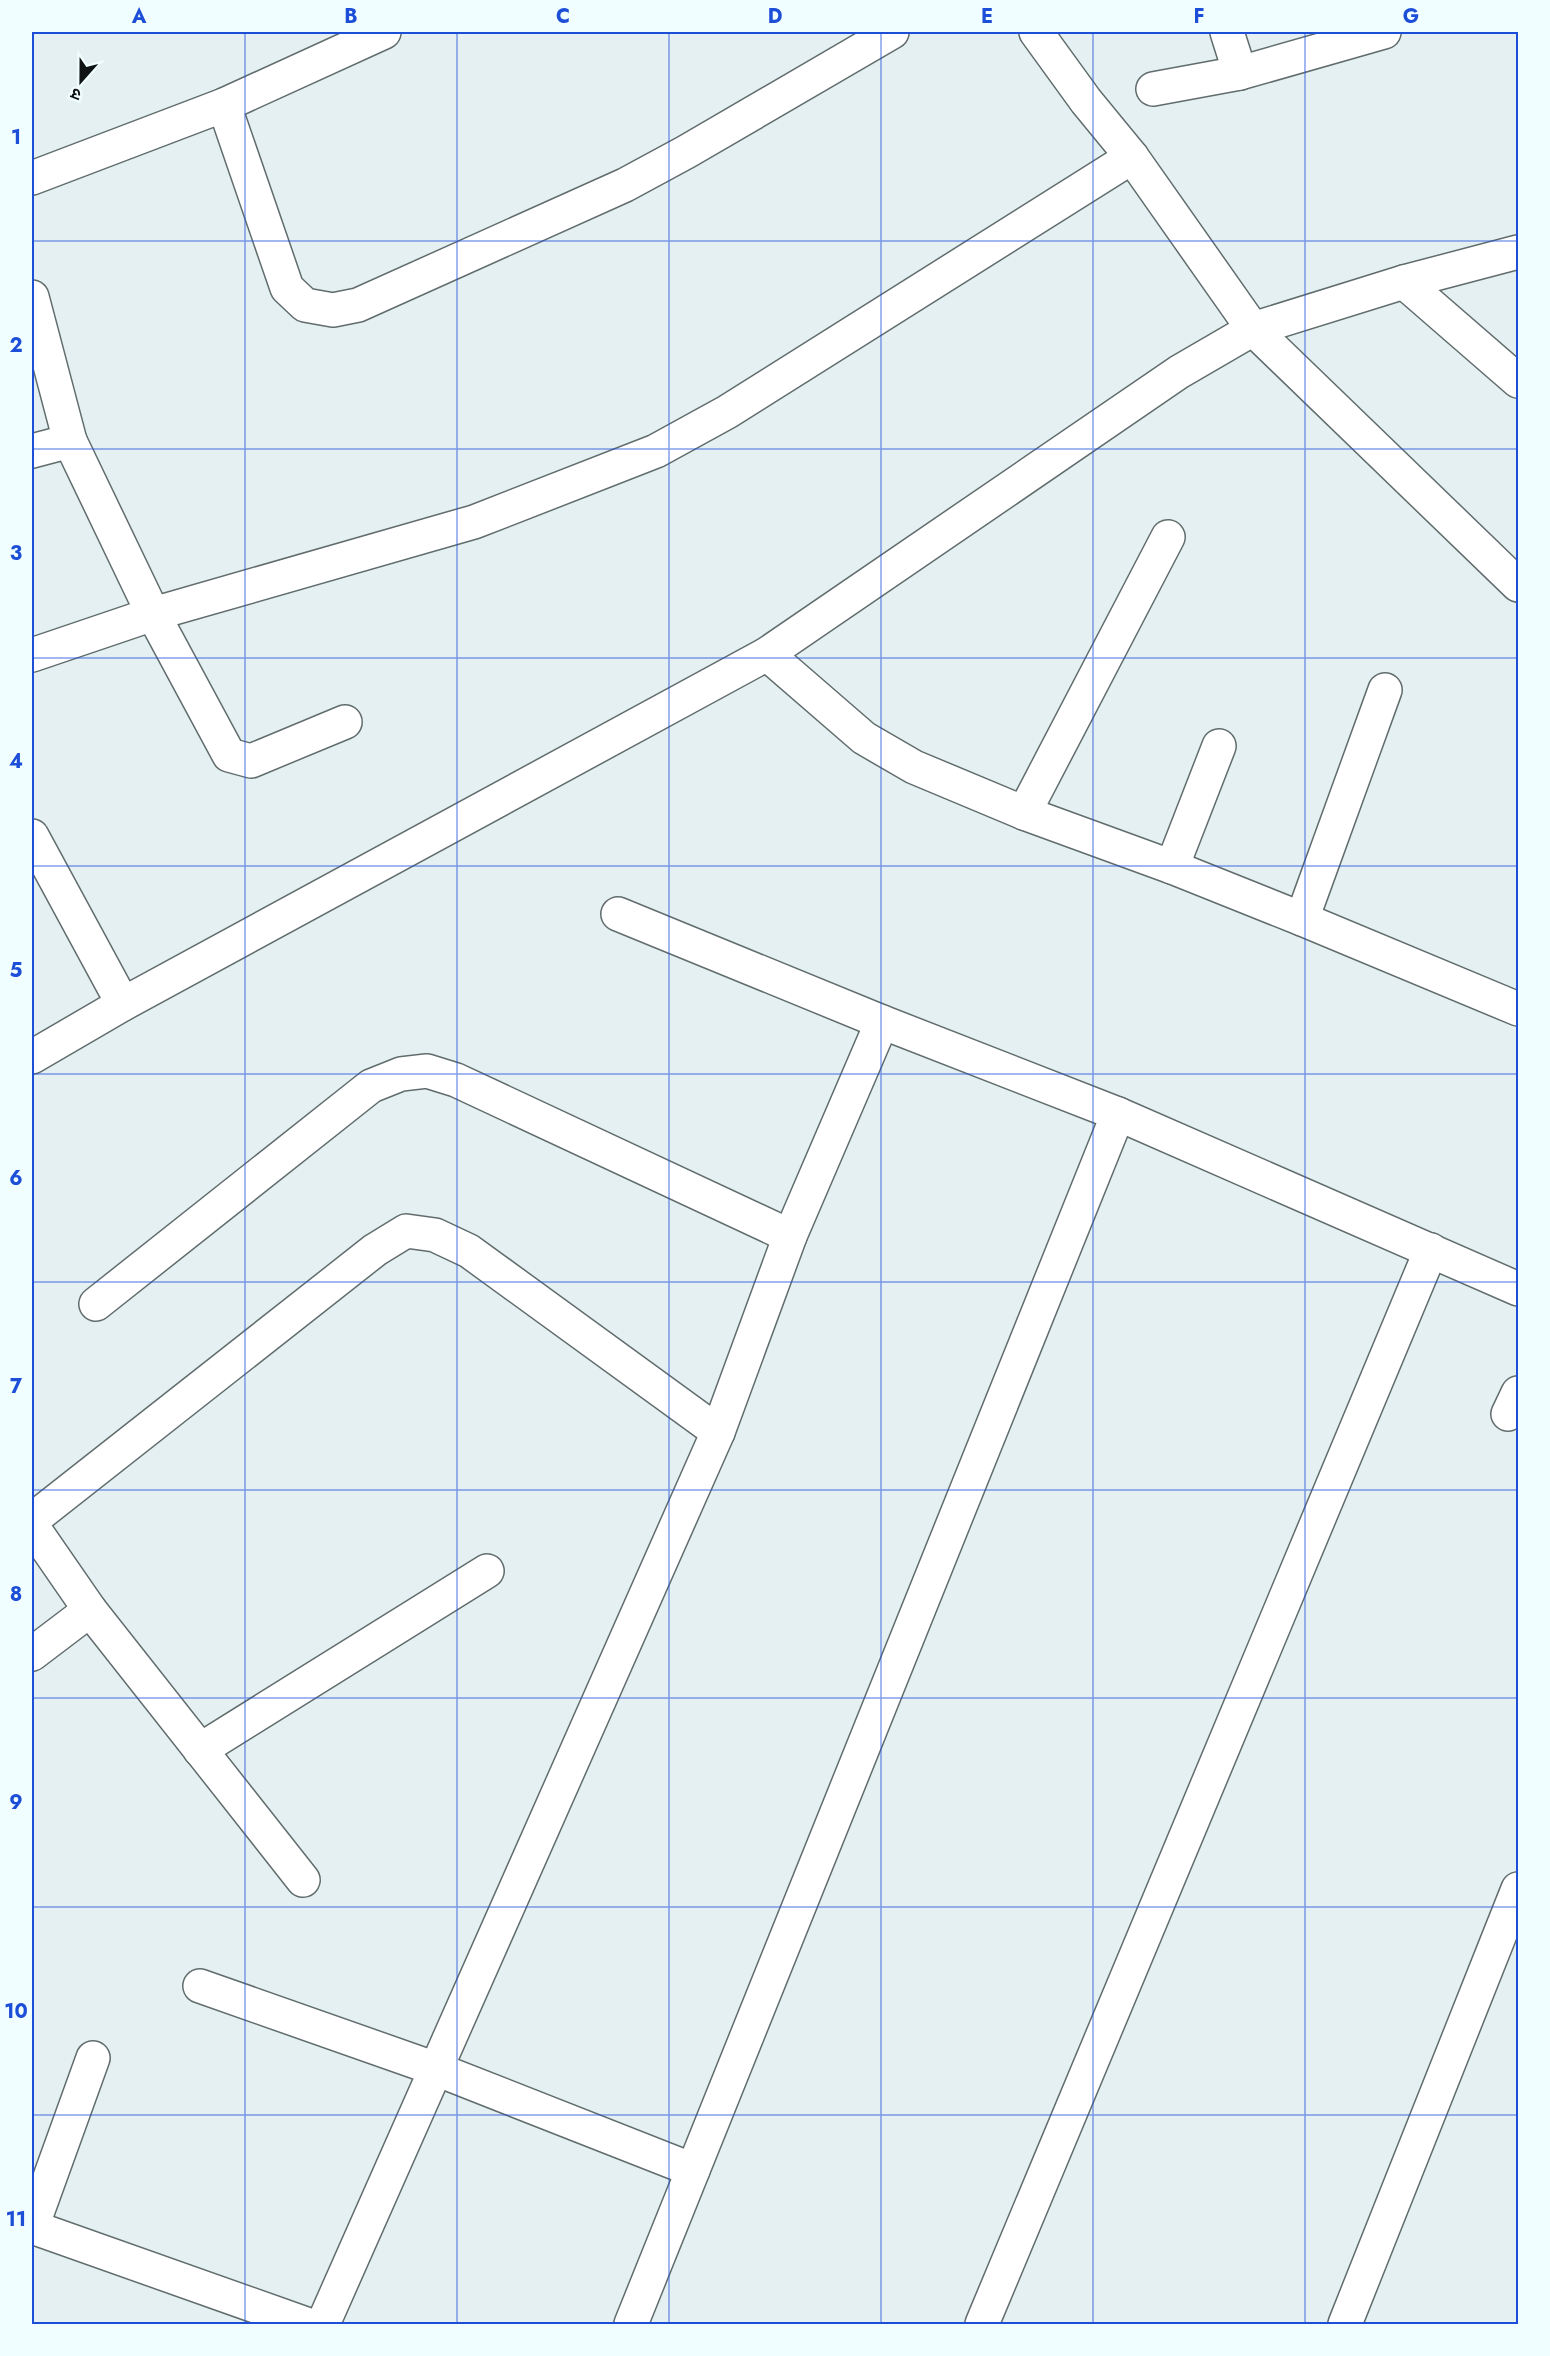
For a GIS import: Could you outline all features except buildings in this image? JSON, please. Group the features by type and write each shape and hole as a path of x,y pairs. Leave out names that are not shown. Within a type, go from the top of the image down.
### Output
{"street":[{"path":"32,178 224,105 384,32"},
{"path":"224,105 287,288 305,305 333,310 358,305 625,185 892,32"},
{"path":"1036,32 1086,101 1132,157 1253,329 1518,585"},
{"path":"1227,32 1240,73"},
{"path":"1153,89 1240,73 1384,32"},
{"path":"32,655 153,614 474,522 656,451 727,412 1132,157"},
{"path":"32,1057 123,1004 767,654 1179,372 1253,329 1404,282 1518,252"},
{"path":"1404,282 1518,381"},
{"path":"32,297 70,441 153,614 229,755 251,761 345,723"},
{"path":"32,451 70,441"},
{"path":"1024,813 1168,537"},
{"path":"767,654 864,738 914,767 1024,813 1172,867 1518,1008"},
{"path":"1302,919 1385,690"},
{"path":"1172,867 1219,746"},
{"path":"32,836 123,1004"},
{"path":"618,914 882,1022 1118,1114 1518,1289"},
{"path":"323,2325 718,1432 790,1236 882,1022"},
{"path":"96,1304 371,1086 401,1074 427,1071 456,1080 790,1236"},
{"path":"631,2325 1118,1114"},
{"path":"32,1520 375,1250 406,1231 435,1235 470,1251 718,1432"},
{"path":"982,2325 1431,1250"},
{"path":"32,1526 90,1610 303,1880"},
{"path":"200,1750 487,1571"},
{"path":"32,1654 90,1610"},
{"path":"1345,2325 1518,1889"},
{"path":"200,1986 436,2069 693,2170"},
{"path":"93,2058 32,2227 306,2325"}]}
